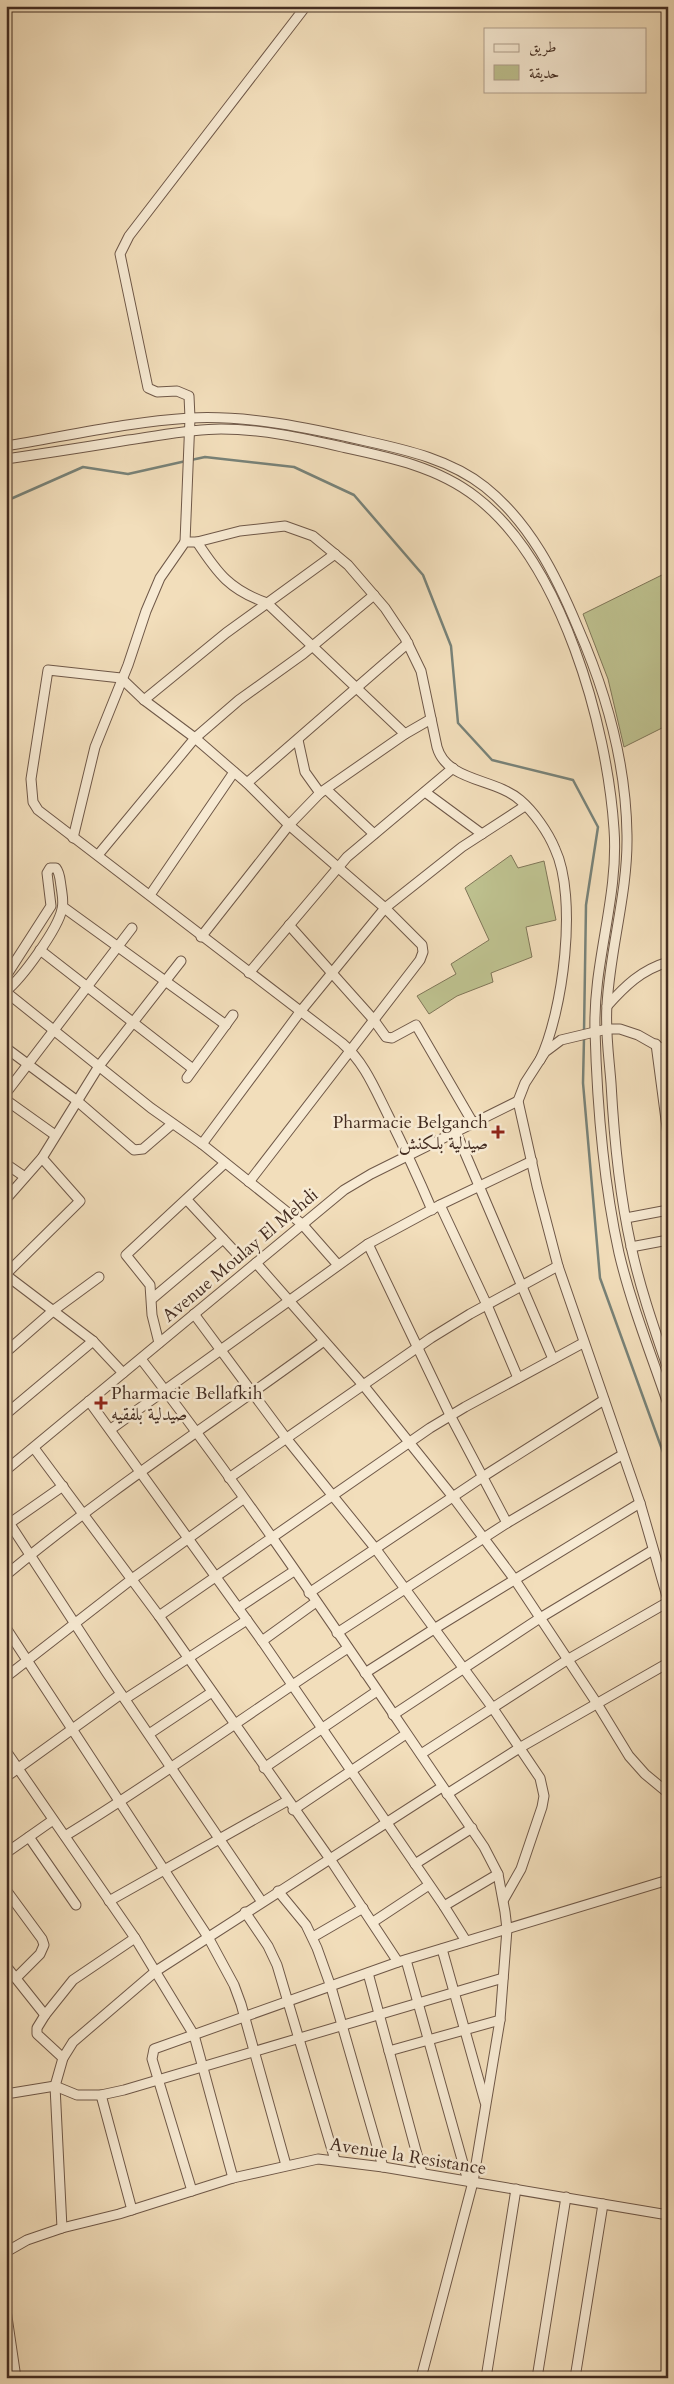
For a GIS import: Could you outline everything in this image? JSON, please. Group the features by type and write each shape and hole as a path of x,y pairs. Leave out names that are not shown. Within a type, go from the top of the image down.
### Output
{"street":[{"path":"73,838 95,747 121,678 160,578 185,542 190,431 189,396 177,391 156,392 148,388 121,264 122,246 306,6"},
{"path":"6,446 190,418 260,421 307,428 384,444 436,459 461,470 484,486 504,504 531,534 570,609 598,679 607,710 621,776 626,811 627,862 607,1006 616,1155 631,1247 643,1296 668,1369"},
{"path":"6,459 190,431 224,429 304,438 406,463 431,471 455,482 477,497 497,515 519,540 558,609 586,684 600,738 612,804 615,859 613,886 592,1032 603,1155 610,1209 620,1256 633,1301 668,1404"},
{"path":"185,542 197,542 240,531 286,526 313,536 335,554 348,565 374,595 408,644 420,671 438,753 445,763 519,799 556,849 562,874 565,902 565,948 561,990 550,1039 540,1060"},
{"path":"197,542 215,570 245,595 267,602 405,734"},
{"path":"144,700 267,602 335,554"},
{"path":"98,854 195,738 239,700 374,595"},
{"path":"247,783 408,644"},
{"path":"249,1182 349,1049 420,960 423,952 421,942 338,866 289,825 247,783 195,738 144,700 121,678 48,670 30,790 33,802 38,810 73,838 98,854 201,937 349,1049 368,1074 408,1156 487,1305 518,1378"},
{"path":"586,684 598,679"},
{"path":"201,937 289,825 323,792 405,734 431,719"},
{"path":"298,740 305,772 323,792 374,834"},
{"path":"249,973 338,866 452,768"},
{"path":"150,895 234,772"},
{"path":"607,777 621,776"},
{"path":"425,792 482,834"},
{"path":"202,1144 300,1012 385,908 416,882 482,834 525,806"},
{"path":"6,976 51,906 48,874 50,868 58,870 63,907 40,950 19,978 6,991 172,1124 202,1144 302,1224 338,1265"},
{"path":"63,907 226,1024"},
{"path":"289,925 373,1019 382,1033 389,1038 416,1025 473,1123"},
{"path":"6,1093 27,1063 132,928"},
{"path":"40,950 193,1069"},
{"path":"6,1199 42,1158 76,1100 99,1066 180,961"},
{"path":"595,1016 629,982 641,973 668,962"},
{"path":"187,1078 233,1016"},
{"path":"421,1754 492,1707 668,1601 640,1503 583,1343 558,1266 518,1101 525,1083 545,1052 561,1040 607,1029 627,1031 656,1044 668,1052"},
{"path":"656,1044 668,1136"},
{"path":"6,1048 76,1100 134,1150 143,1149 172,1124"},
{"path":"6,1100 56,1135"},
{"name":"Avenue Moulay El Mehdi","path":"6,1470 344,1190 518,1101"},
{"path":"456,1132 553,1359"},
{"path":"42,1158 80,1201 6,1275 93,1341 123,1373"},
{"path":"111,1429 368,1244 532,1161"},
{"path":"159,1343 152,1315 153,1298 150,1285 126,1255 225,1163"},
{"path":"6,1164 25,1177"},
{"path":"187,1200 240,1257"},
{"path":"626,1218 668,1210"},
{"path":"153,1298 223,1239"},
{"path":"631,1247 668,1240"},
{"path":"368,1244 450,1415 484,1476 507,1523"},
{"path":"256,1263 364,1386 453,1497 515,1580 596,1702 629,1756 645,1774 668,1793"},
{"path":"228,1478 418,1347 487,1305 558,1266"},
{"path":"6,1352 54,1310 99,1277"},
{"path":"194,1314 286,1438 375,1548 521,1747 540,1778 544,1796 542,1807 521,1869 504,1899"},
{"path":"6,1414 93,1341"},
{"path":"6,1575 30,1554 85,1513 324,1341"},
{"path":"160,1616 332,1494 450,1415 583,1343"},
{"path":"141,1359 196,1432 348,1648 472,1828 493,1862 498,1874 504,1899 507,1929 500,2020 486,2106 470,2182 421,2378"},
{"path":"309,1592 484,1476 604,1400"},
{"path":"89,1401 262,1641 466,1941"},
{"path":"34,1448 85,1513 160,1616 293,1810 402,1961 419,2002 470,2182"},
{"path":"337,1633 507,1523 622,1455"},
{"path":"63,1486 8,1521 262,1902"},
{"path":"6,1677 132,1579 243,1499"},
{"path":"365,1673 640,1503"},
{"path":"393,1715 540,1618 653,1550"},
{"path":"238,1608 294,1571"},
{"path":"262,1641 316,1602"},
{"path":"6,1776 73,1728 188,1658 246,1620"},
{"path":"6,1628 73,1728 163,1871 208,1937 234,1985 286,2165"},
{"path":"65,1836 172,1768 233,1723 348,1648"},
{"path":"62,2228 55,2086 63,2058 73,2042 156,1972 245,1912 385,1823 668,1663"},
{"path":"149,1734 212,1692"},
{"path":"264,1768 378,1692"},
{"path":"293,1810 406,1734"},
{"path":"6,1751 135,1938 194,2035 233,2178"},
{"path":"110,1901 287,1801"},
{"path":"6,1853 53,1820"},
{"path":"415,1864 472,1828"},
{"path":"29,1837 76,1905"},
{"path":"444,1906 498,1874"},
{"path":"192,2191 151,2056 153,2050 402,1961 668,1880"},
{"path":"373,1922 429,1885"},
{"path":"6,1890 42,1939 44,1945 40,1954 16,1978"},
{"path":"278,1891 306,1925 313,1937 331,1987 382,2166"},
{"path":"313,1937 363,1908"},
{"path":"245,1912 268,1946 289,2002 335,2160"},
{"path":"63,2058 37,2034 37,2028 73,1980 135,1938"},
{"path":"442,1949 486,2106"},
{"path":"6,1966 45,2015"},
{"path":"368,1973 422,2173"},
{"path":"6,2094 55,2086 77,2095 101,2095 255,2053 503,1978"},
{"path":"389,2051 500,2020"},
{"path":"101,2095 132,2210"},
{"name":"Avenue la Resistance","path":"6,2252 27,2240 62,2228 132,2210 233,2178 318,2159 382,2166 668,2215"},
{"path":"486,2378 516,2189"},
{"path":"537,2378 566,2198"},
{"path":"576,2378 603,2204"},
{"path":"6,2310 16,2378"}],"green space":[{"path":"668,572 668,725 624,747 608,679 583,614"},
{"path":"511,855 518,868 544,861 556,920 526,927 532,957 491,973 493,982 457,996 429,1014 417,996 456,974 451,964 489,940 465,888"}],"waterway":[{"path":"191,460 205,457 294,467 354,495 423,575 451,646 458,723 492,760 573,780 598,827 586,905 584,1032"},
{"path":"6,501 83,467 128,474 186,461"},
{"path":"584,1038 583,1083 600,1278 668,1466"}],"place":[{"name":"Pharmacie Belganch صيدلية بلكنش","path":"498,1132"},
{"name":"Pharmacie Bellafkih صيدلية بلفقيه","path":"101,1403"}]}
